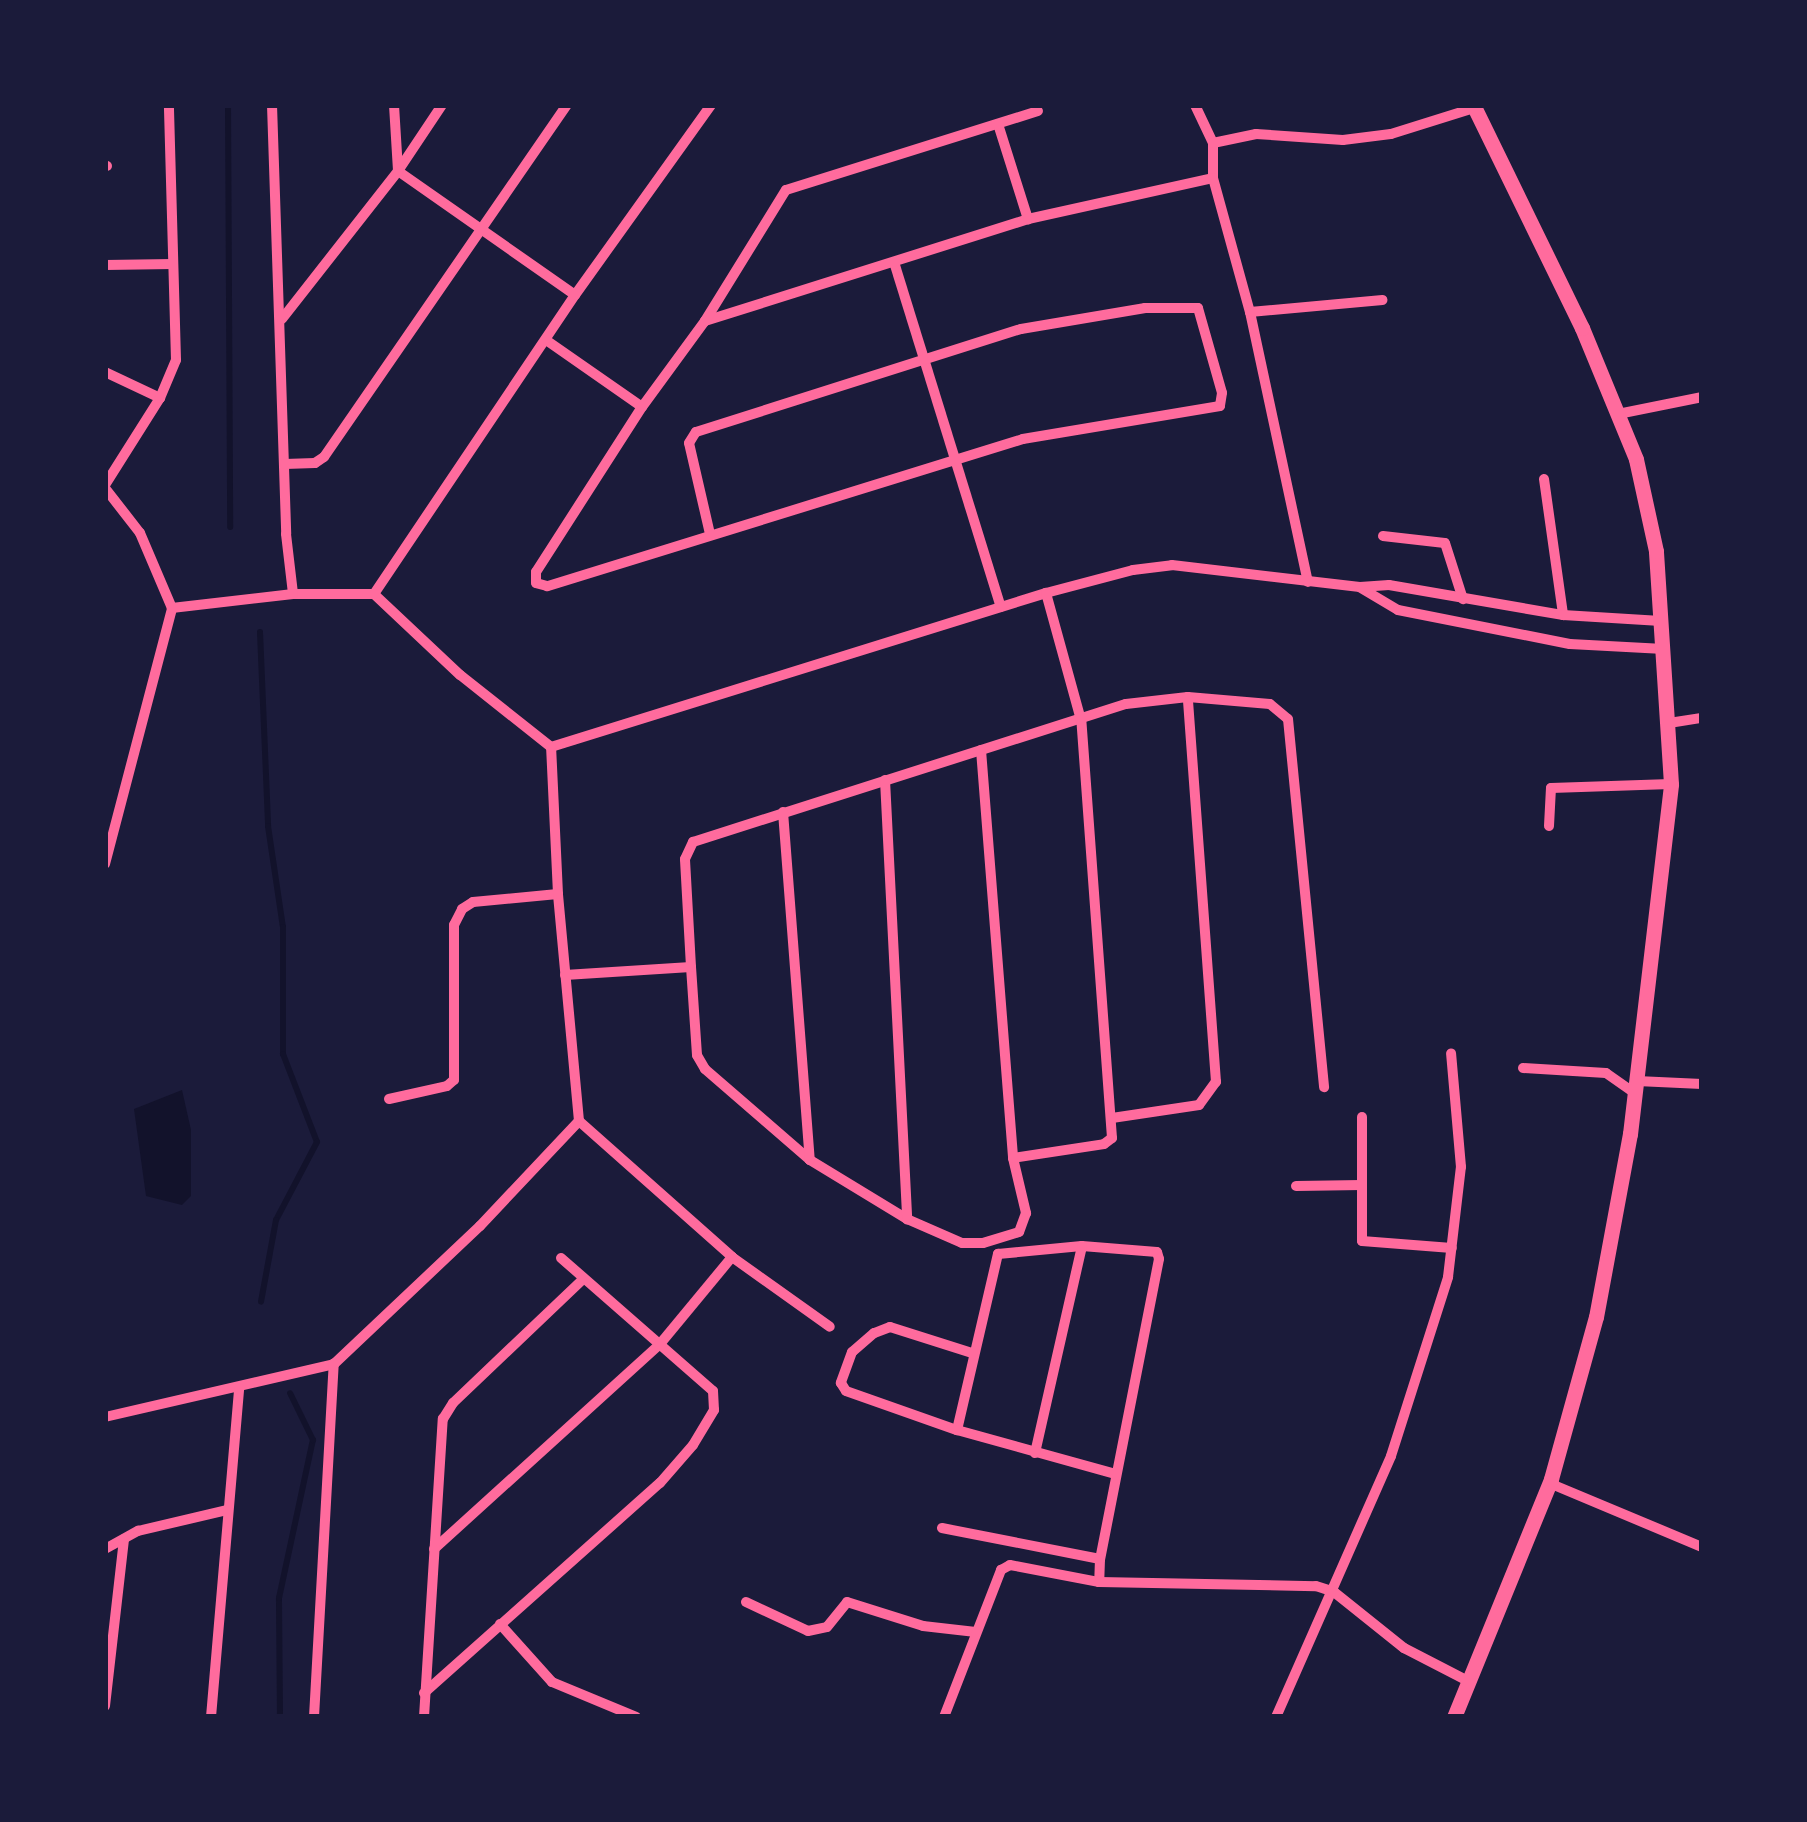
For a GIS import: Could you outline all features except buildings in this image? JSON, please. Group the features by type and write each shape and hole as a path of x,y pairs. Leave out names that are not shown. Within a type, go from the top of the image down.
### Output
{"main road":[{"path":"1454,1717 1549,1484 1596,1317 1637,1088 1671,784 1664,649 1649,509 1618,414 1582,328 1474,106"}],"street":[{"path":"105,864 172,608 140,533 105,486 160,398 177,350 169,105"},
{"path":"272,105 285,464 294,594"},
{"path":"394,105 398,171"},
{"path":"281,320 398,171 442,105"},
{"path":"285,464 315,463 324,456 567,105"},
{"path":"374,594 576,295 711,105"},
{"path":"1195,105 1213,143 1213,178 1250,312 1308,582"},
{"path":"1213,143 1256,134 1344,140 1391,134 1474,106"},
{"path":"710,534 689,443 693,434 922,357 1090,315 1198,308 1222,393 1218,408 1082,426 954,459 547,586 536,583 536,572 790,187 1038,111"},
{"path":"998,124 1028,219"},
{"path":"398,171 576,295"},
{"path":"705,321 1028,219 1213,178"},
{"path":"894,262 1002,607"},
{"path":"105,265 173,264"},
{"path":"1250,312 1382,300"},
{"path":"546,340 642,407"},
{"path":"105,372 160,398"},
{"path":"1618,414 1702,398"},
{"path":"1544,480 1563,615"},
{"path":"1383,536 1445,543 1463,599"},
{"path":"551,747 1046,594 1133,570 1172,565 1360,587 1388,584 1563,615 1661,621"},
{"path":"1360,587 1398,610 1570,644 1664,649"},
{"path":"172,608 294,594 374,594 460,676 551,747 558,894 579,1121 732,1256 830,1327"},
{"path":"1013,1158 1104,1144 1112,1138 1081,720 1046,594"},
{"path":"1112,1118 1199,1105 1216,1082 1188,697"},
{"path":"981,750 1013,1158 1026,1213 1023,1227 1008,1238 962,1243 907,1219 810,1160 700,1062 685,859 688,847 700,839 1126,704 1188,697 1270,704 1284,712 1290,726 1324,1087"},
{"path":"1669,723 1702,718"},
{"path":"884,780 907,1219"},
{"path":"1549,826 1550,788 1671,784"},
{"path":"784,812 810,1160"},
{"path":"389,1099 447,1086 454,1080 454,925 462,908 473,902 558,894"},
{"path":"565,975 691,966"},
{"path":"1276,1717 1334,1592 1398,1437 1429,1344 1452,1248 1461,1167 1451,1053"},
{"path":"1522,1068 1606,1073 1637,1088 1702,1084"},
{"path":"1362,1117 1362,1240 1452,1248"},
{"path":"105,1417 334,1364 480,1226 579,1121"},
{"path":"1296,1186 1362,1186"},
{"path":"1035,1453 1082,1246"},
{"path":"957,1430 998,1254 1082,1246 1156,1251 1159,1257 1100,1559 1099,1582"},
{"path":"434,1549 660,1344 732,1256"},
{"path":"424,1693 660,1482 712,1414 712,1392 561,1258"},
{"path":"424,1717 440,1430 447,1411 582,1280"},
{"path":"972,1353 890,1327 852,1352 840,1377 846,1391 957,1430 1116,1474"},
{"path":"314,1717 334,1364"},
{"path":"211,1717 226,1510 240,1388"},
{"path":"1549,1484 1702,1547"},
{"path":"105,1549 166,1523 226,1510"},
{"path":"942,1528 1100,1559"},
{"path":"105,1706 124,1539"},
{"path":"944,1717 1006,1566 1099,1582 1197,1587 1298,1584 1334,1592 1392,1641 1468,1681"},
{"path":"746,1602 808,1631 823,1630 847,1602 923,1626 953,1626 976,1632"},
{"path":"500,1624 552,1682 636,1717"}],"shaded area":[{"path":"182,1090 191,1130 191,1196 182,1205 146,1196 134,1109"}],"waterway":[{"path":"228,105 230,527"},
{"path":"260,632 268,826 283,927 283,1054 317,1142 276,1220 261,1302"},
{"path":"280,1717 279,1598 313,1440 290,1393"}]}
